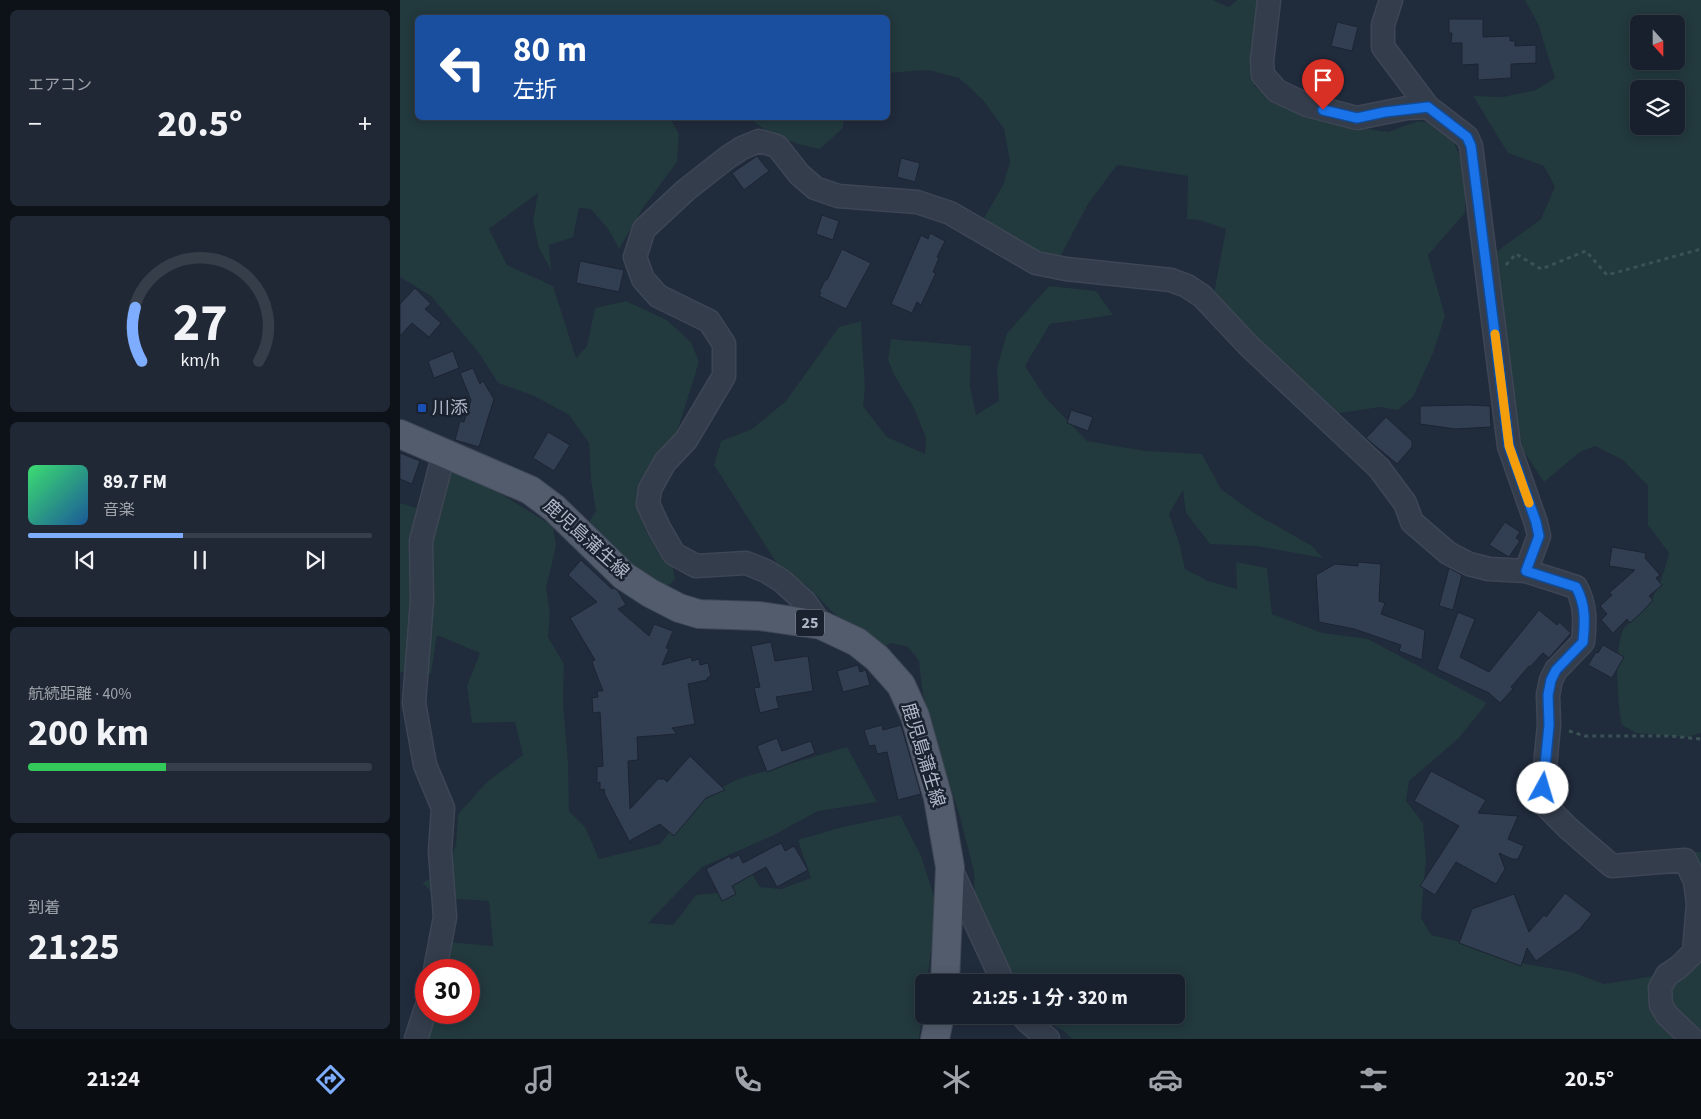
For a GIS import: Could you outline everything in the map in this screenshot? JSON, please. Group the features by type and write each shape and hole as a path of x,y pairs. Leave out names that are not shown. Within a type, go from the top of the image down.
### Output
{"main road":[{"name":"鹿児島蒲生線","path":"400,434 530,490 554,508 624,576 650,593 679,608 699,614 759,616 821,624 857,642 877,658 901,685 915,716 938,798 950,867 945,974"},
{"path":"936,1039 938,1024"}],"street":[{"path":"1269,0 1262,61 1263,75 1277,91 1307,105 1357,118 1392,110 1428,107"},
{"path":"1391,0 1383,25 1383,47 1428,107 1467,137 1471,146 1509,446 1536,522 1539,536 1526,571"},
{"path":"821,624 805,602 782,581 766,571 746,563 696,566 674,554 648,504 650,489 665,462 686,440 724,376 724,344 709,321 658,296 643,279 635,257 644,230 686,190 728,157 742,148 759,141 777,146 799,174 815,188 838,196 917,202 950,213 1036,263 1066,270 1171,280 1187,286 1202,296 1249,346 1379,468 1405,503 1412,522 1448,553 1469,564 1489,569 1526,571 1576,587 1582,598 1585,615 1583,642 1556,670 1551,680 1548,695 1549,725 1543,788 1545,805 1612,866 1685,860 1695,881 1698,904 1694,952 1679,967 1667,974 1660,988 1661,1005 1667,1015 1692,1039"},
{"path":"437,959 445,918 440,851 443,808 425,765 414,703 422,601 420,542 444,453"},
{"path":"950,867 999,974"},
{"path":"416,1039 421,1024"},
{"path":"1030,1024 1048,1039"}],"path":[{"path":"1503,268 1516,254 1541,270 1586,251 1607,275 1701,249"},
{"path":"1549,725 1585,736 1670,736 1701,739"}],"green space":[{"path":"400,0 1213,0 1229,7 1237,0 1259,0 1252,76 1254,86 1286,106 1325,122 1388,132 1418,121 1436,124 1454,143 1465,168 1465,213 1428,255 1445,316 1433,353 1413,397 1398,410 1380,407 1334,414 1235,326 1214,293 1226,229 1199,220 1187,219 1188,176 1117,165 1088,204 1059,259 1015,246 984,218 1003,185 1010,162 1004,129 983,100 959,78 928,70 890,73 890,15 415,15 415,120 671,120 679,134 677,162 643,208 619,249 609,230 591,209 579,208 573,237 549,245 551,270 539,248 533,221 538,193 489,229 507,265 553,286 576,358 587,346 595,308 626,301 667,320 691,342 699,362 677,432 655,463 638,506 646,531 659,553 673,568 675,579 664,590 641,578 586,526 596,511 591,480 589,443 569,415 534,396 498,383 479,353 431,296 400,277"},
{"path":"1525,0 1701,0 1701,733 1687,737 1636,733 1622,725 1620,716 1617,663 1620,638 1625,627 1645,609 1654,596 1663,575 1669,553 1648,525 1648,486 1623,460 1595,446 1580,452 1544,482 1523,450 1500,324 1496,252 1541,219 1555,187 1544,166 1508,153 1473,96 1503,97 1536,90 1555,78 1538,24"},
{"path":"753,120 843,120 843,128 820,149 793,142 773,134"},
{"path":"1049,286 1096,291 1113,315 1050,324 1025,366 1045,397 1087,441 1146,451 1202,454 1221,489 1254,513 1312,546 1323,558 1256,546 1210,544 1186,513 1183,490 1169,514 1179,542 1185,569 1208,581 1237,589 1236,562 1267,568 1272,614 1323,633 1368,639 1487,703 1459,738 1409,781 1406,801 1423,823 1426,858 1421,918 1431,935 1477,946 1526,964 1572,972 1604,984 1684,971 1693,852 1701,852 1701,1039 1072,1039 1064,1031 1051,1024 1185,1024 1185,974 1009,974 975,909 974,872 960,817 929,718 922,689 919,661 908,647 891,643 881,649 841,621 806,585 781,570 714,465 721,441 752,429 786,401 839,327 861,321 865,389 863,406 887,437 925,454 926,438 913,406 894,375 888,360 891,339 971,346 970,386 976,415 999,401 997,368 1007,333"},
{"path":"456,466 553,526 556,546 546,588 550,613 548,637 564,664 563,703 568,763 569,811 585,827 599,859 660,844 694,802 738,779 847,747 877,802 818,811 774,835 702,867 648,923 673,925 696,895 717,893 751,872 760,887 781,889 811,878 798,840 842,827 900,815 921,856 937,905 928,974 915,974 915,1024 921,1024 919,1039 424,1039 421,1024 480,1024 480,959 432,959 437,941 493,946 489,901 439,898 422,883 445,871 456,845 458,814 488,781 523,755 515,722 472,723 467,686 480,653 437,635 431,674 400,672 400,503 422,510 447,473"}],"building":[{"path":"1449,19 1483,19 1483,37 1510,36 1510,41 1515,41 1515,46 1536,45 1536,63 1511,64 1511,78 1478,80 1478,64 1462,65 1462,43 1451,43 1452,33 1449,33"},
{"path":"1337,22 1358,27 1352,51 1331,46"},
{"path":"757,156 769,171 744,190 732,173"},
{"path":"901,158 920,163 915,182 897,177"},
{"path":"822,215 839,221 833,240 816,234"},
{"path":"930,233 945,241 937,257 939,258 933,272 936,273 921,305 917,302 912,313 891,304 921,235 928,239"},
{"path":"842,249 871,263 846,309 819,296 821,293 819,292"},
{"path":"580,261 624,270 619,292 576,283"},
{"path":"415,288 431,304 425,309 441,323 429,337 412,323 400,336 400,304"},
{"path":"453,351 459,368 434,378 428,361"},
{"path":"473,368 480,384 483,381 494,399 479,447 455,440 460,421 464,422 471,400 460,373"},
{"path":"1420,406 1490,406 1491,427 1455,429 1420,424"},
{"path":"1071,410 1093,417 1088,431 1067,423"},
{"path":"1386,417 1412,441 1412,447 1397,464 1366,438"},
{"path":"548,432 570,445 554,471 533,458"},
{"path":"400,453 420,461 412,484 400,479"},
{"path":"1505,522 1520,532 1516,538 1520,541 1509,557 1489,545"},
{"path":"1612,547 1646,553 1645,558 1660,575 1656,578 1662,585 1649,596 1653,600 1642,612 1630,623 1627,619 1613,633 1601,620 1607,614 1600,606 1612,595 1609,593 1635,570 1609,566"},
{"path":"581,560 612,589 614,588 618,591 626,605 618,609 649,636 654,624 673,631 666,648 669,649 662,665 691,657 692,661 699,659 700,665 708,663 711,676 707,680 688,684 695,724 672,728 677,734 637,737 638,760 628,761 630,809 658,779 664,779 667,782 690,756 725,790 706,798 674,836 660,824 631,840 631,844 605,795 604,789 600,790 600,782 597,783 597,767 603,766 600,712 593,713 592,698 598,697 597,691 603,691 592,661 595,660 570,618 597,602 568,575"},
{"path":"1358,562 1381,564 1379,601 1385,603 1381,614 1425,630 1422,660 1399,651 1401,645 1354,629 1319,622 1316,575 1335,564 1358,566"},
{"path":"1449,568 1462,575 1453,610 1439,606"},
{"path":"1539,610 1557,625 1559,622 1571,633 1549,658 1543,653 1529,666 1511,687 1513,689 1500,703 1489,693 1437,669 1458,612 1475,619 1460,657 1489,672"},
{"path":"771,642 775,661 808,656 813,691 776,697 779,708 760,713 754,688 760,687 751,646"},
{"path":"1603,645 1624,657 1612,678 1588,665"},
{"path":"858,665 860,672 866,670 870,685 843,692 837,671"},
{"path":"882,725 883,730 901,725 921,794 898,800 887,752 877,754 875,745 869,746 864,730"},
{"path":"777,738 782,751 811,741 815,753 767,772 757,746"},
{"path":"1431,771 1486,800 1478,813 1518,816 1508,839 1524,846 1518,859 1512,859 1499,853 1505,869 1496,884 1456,862 1435,895 1420,886 1459,826 1414,801"},
{"path":"781,843 785,851 794,846 808,870 777,887 766,867 732,886 736,894 722,901 706,869 730,856 731,859 739,855 743,863"},
{"path":"1565,893 1592,914 1579,930 1536,961 1527,948 1521,966 1459,943 1472,909 1514,894 1529,932 1544,915 1546,917"}],"slow traffic":[{"path":"1495,334 1509,446 1529,503"}],"place":[{"name":"川添","path":"422,408"}],"route":[{"path":"1323,110 1357,118 1407,108 1428,107 1467,137 1471,146 1509,446 1536,522 1539,536 1526,571 1576,587 1582,598 1585,615 1583,642 1556,670 1551,680 1548,695 1549,725 1543,788"}]}
